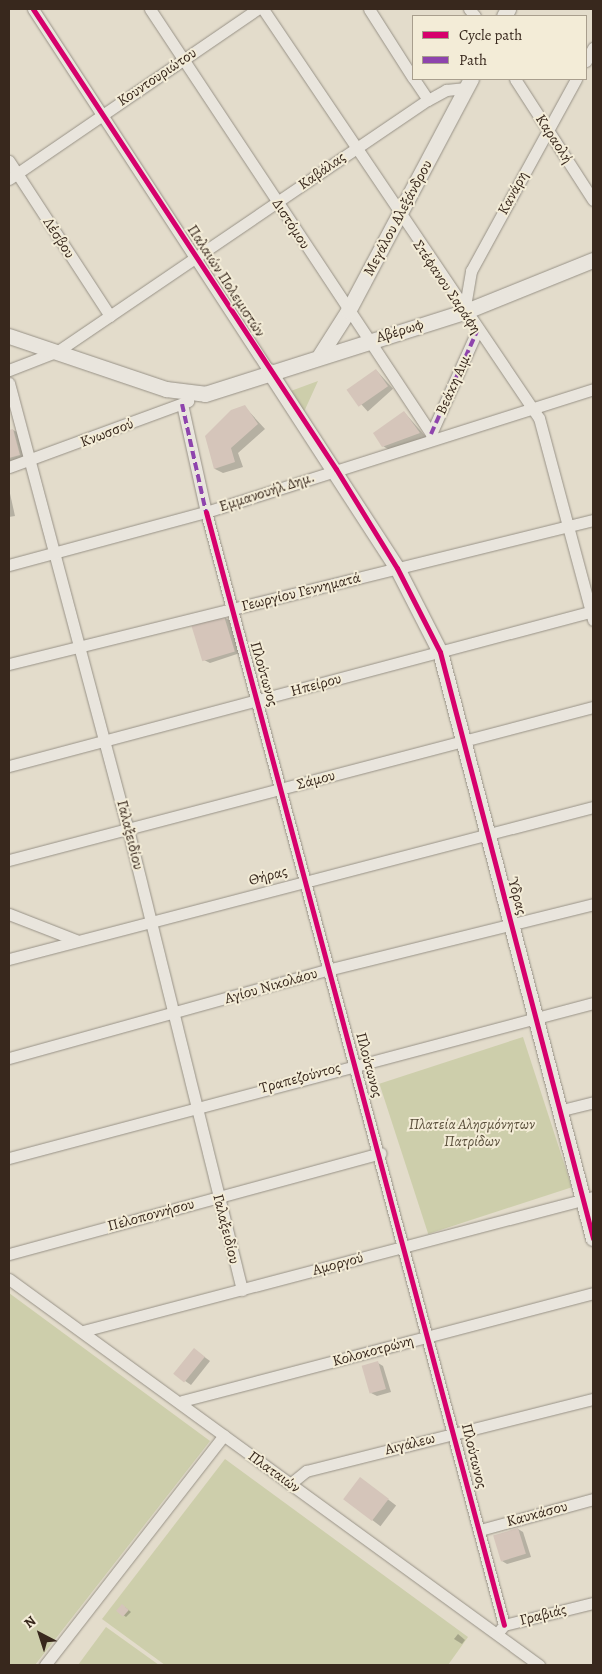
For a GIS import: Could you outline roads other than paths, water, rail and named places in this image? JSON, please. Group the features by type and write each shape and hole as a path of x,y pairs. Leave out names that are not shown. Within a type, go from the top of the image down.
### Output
{"street":[{"name":"Παλαιών Πολεμιστών","path":"33,9 269,371 336,469 397,568"},
{"name":"Διστόμου","path":"150,9 432,437"},
{"name":"Κουντουριώτου","path":"13,176 256,9"},
{"name":"Στέφανου Σαράφη","path":"262,9 464,312 533,409 592,614"},
{"path":"369,9 412,75"},
{"path":"587,59 593,48"},
{"path":"415,80 428,100"},
{"name":"Καραολή","path":"516,80 593,200"},
{"name":"Κανάρη","path":"464,312 471,271 575,80"},
{"name":"Καβάλας","path":"9,370 58,351 428,100 446,90 468,83"},
{"name":"Μεγάλου Αλεξάνδρου","path":"320,355 348,311 400,216 468,83"},
{"name":"Λέσβου","path":"9,161 13,176 110,316"},
{"name":"Αβέρωφ","path":"205,394 269,371 464,312 593,260"},
{"name":"Βεάκη Αιμ.","path":"432,437 477,331"},
{"path":"9,336 166,389 205,394"},
{"name":"Γαλαξειδίου","path":"9,383 78,646 105,738 242,1290"},
{"name":"Εμμανουήλ Δημ.","path":"9,566 55,555 206,512 432,437 533,409 593,389"},
{"name":"Κνωσσού","path":"9,467 30,462 205,394"},
{"name":"Πλούτωνος","path":"182,404 206,512 259,700 355,1063 381,1153 404,1247 456,1433 480,1530 500,1629"},
{"name":"Γεωργίου Γεννηματά","path":"9,664 593,520"},
{"name":"Ύδρας","path":"397,568 440,652 462,742 512,926 558,1111 588,1199 593,1238"},
{"name":"Ηπείρου","path":"9,766 105,738 592,614"},
{"name":"Σάμου","path":"9,860 127,825 283,789 593,707"},
{"name":"Θήρας","path":"9,959 307,879 488,835 593,807"},
{"name":"Αγίου Νικολάου","path":"9,1058 331,969 512,926 593,904"},
{"path":"9,914 76,940"},
{"name":"Τραπεζούντος","path":"9,1158 355,1063 593,1004"},
{"path":"558,1111 593,1102"},
{"name":"Πελοποννήσου","path":"9,1254 381,1153"},
{"name":"Αμοργού","path":"83,1332 588,1199"},
{"name":"Πλαταιών","path":"9,1279 182,1401 290,1484 500,1629 539,1665"},
{"name":"Κολοκοτρώνη","path":"182,1401 593,1293"},
{"name":"Αιγάλεω","path":"290,1484 306,1471 593,1399"},
{"path":"44,1665 224,1435"},
{"name":"Καυκάσου","path":"480,1530 593,1499"},
{"name":"Γραβιάς","path":"500,1629 593,1603"}],"park label":[{"name":"Πλατεία Αλησμόνητων Πατρίδων","path":"472,1132"}]}
